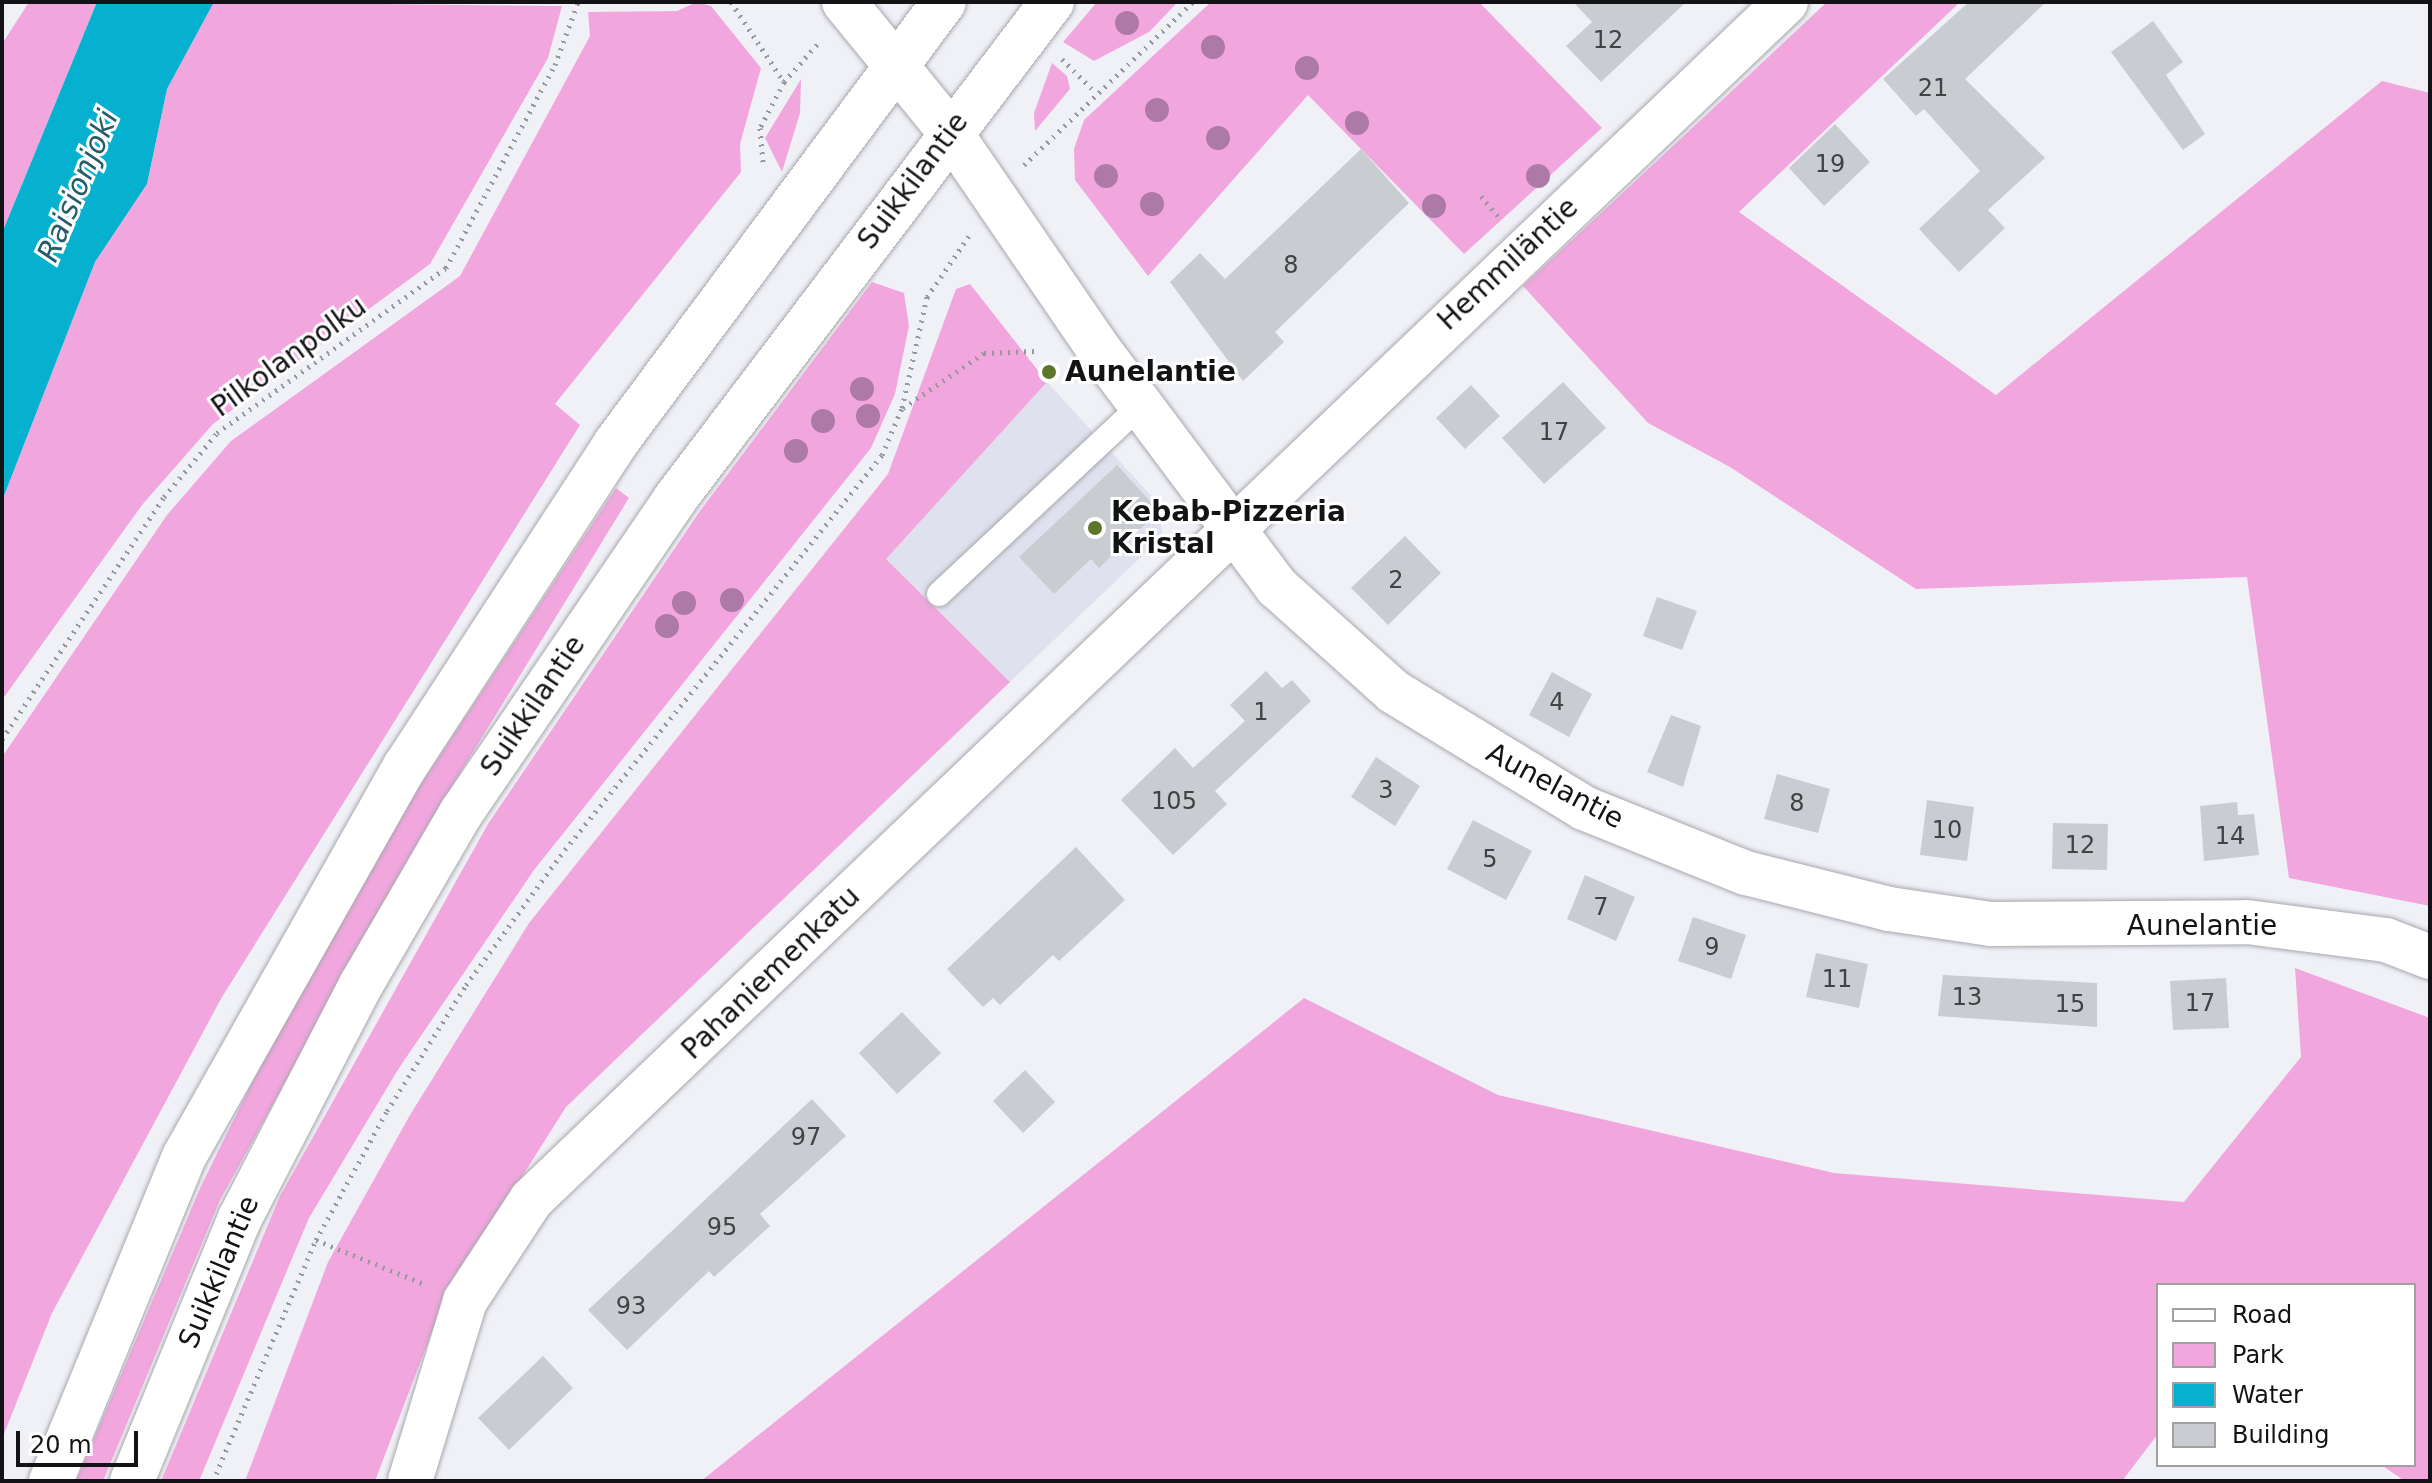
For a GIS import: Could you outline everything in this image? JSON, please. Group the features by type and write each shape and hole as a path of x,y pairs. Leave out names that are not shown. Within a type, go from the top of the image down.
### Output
{"street":[{"name":"Aunelantie","path":"844,2 950,132 1140,406 1277,587 1394,692 1584,808 1746,873 1889,909 1991,924 2247,922 2386,940 2430,957"},
{"path":"51,1481 185,1155 406,765 615,444 944,2"},
{"name":"Suikkilantie","path":"132,1481 246,1205 461,813 675,499 950,132 1052,2"},
{"name":"Hemmiläntie","path":"1230,527 1786,2"},
{"name":"Pahaniemenkatu","path":"410,1481 465,1301 531,1200 1230,527"}],"lane":[{"path":"939,594 1140,406"}],"path":[{"name":"Pilkolanpolku","path":"2,739 164,497 217,433 446,268 555,65 578,2"},
{"path":"731,2 784,82 760,128 763,163"},
{"path":"1042,141 1193,2"},
{"path":"1062,58 1094,91"},
{"path":"213,1481 316,1240 466,985 560,856 853,499 902,408 927,297 955,254"},
{"path":"902,408 984,353 1036,351"},
{"path":"316,1240 465,1301"}],"shaded area":[{"path":"1047,382 1156,501 1163,536 1010,682 886,559"}],"green space":[{"path":"29,2 97,2 2,233 2,44"},
{"path":"214,2 562,6 548,58 430,264 213,424 142,505 2,700 2,501 95,262 147,184 167,89"},
{"path":"697,2 711,6 761,68 740,144 741,172 555,404 580,425 222,997 52,1313 2,1439 2,757 167,515 231,441 460,276 590,36 588,12 677,11"},
{"path":"1097,2 1178,2 1149,32 1094,61 1063,42"},
{"path":"1211,2 1479,2 1602,128 1464,254 1308,95 1148,276 1075,180 1074,149 1084,120"},
{"path":"1827,2 1960,2 1739,212 1996,395 2382,81 2430,93 2430,906 2289,878 2247,577 1916,589 1730,467 1648,423 1523,286"},
{"path":"1052,63 1067,76 1070,89 1035,131 1034,113"},
{"path":"801,79 800,113 782,172 765,138"},
{"path":"872,282 904,293 909,326 895,394 871,448 534,870 399,1068 309,1218 199,1481 161,1481 280,1196 488,824 700,511"},
{"path":"970,284 1047,382 886,559 1010,682 566,1107 444,1300 375,1481 245,1481 328,1262 410,1115 529,923 888,474 956,289"},
{"path":"616,488 629,498 422,835 220,1200 103,1481 76,1481 201,1186 269,1048 398,819"},
{"path":"2295,968 2430,1018 2430,1481 2405,1481 2384,1467 2416,1467 2416,1283 2156,1283 2156,1437 2122,1481 701,1481 1304,998 1498,1095 1834,1173 2184,1202 2301,1057"}],"water":[{"name":"Raisionjoki","path":"97,2 214,2 167,89 147,184 95,262 2,501 2,233"}],"building":[{"path":"1573,2 1686,2 1601,82 1566,46 1592,22"},
{"path":"1969,2 2046,2 1965,79 2045,158 1988,210 2005,228 1959,272 1919,229 1980,171 1924,109 1916,116 1883,79"},
{"path":"2153,21 2183,62 2166,75 2205,134 2183,150 2111,52"},
{"path":"1835,124 1870,162 1824,206 1789,168"},
{"path":"1361,149 1409,203 1275,332 1284,342 1243,381 1170,282 1200,253 1225,279"},
{"path":"1563,382 1606,428 1544,484 1502,438"},
{"path":"1471,385 1500,416 1465,449 1436,418"},
{"name":"Kebab-Pizzeria Kristal","path":"1117,465 1159,511 1099,568 1091,559 1054,594 1019,557"},
{"path":"1405,536 1441,573 1388,625 1351,588"},
{"path":"1657,597 1697,611 1682,650 1643,636"},
{"path":"1266,671 1282,688 1292,680 1311,701 1215,791 1227,804 1173,855 1121,800 1175,748 1193,768 1245,721 1230,705"},
{"path":"1552,672 1592,694 1569,737 1529,715"},
{"path":"1671,715 1701,726 1683,787 1647,772"},
{"path":"1376,757 1420,786 1395,826 1351,797"},
{"path":"1777,774 1830,789 1818,833 1764,819"},
{"path":"1927,800 1974,807 1967,861 1920,855"},
{"path":"2237,802 2238,815 2254,814 2259,855 2204,861 2200,806"},
{"path":"1473,820 1532,851 1506,900 1447,869"},
{"path":"2053,823 2108,824 2107,870 2052,869"},
{"path":"1076,847 1125,900 1059,961 1053,955 1000,1005 993,998 983,1007 947,969"},
{"path":"1585,875 1635,897 1616,941 1567,919"},
{"path":"1693,917 1746,935 1731,979 1678,961"},
{"path":"1816,953 1868,964 1859,1008 1806,997"},
{"path":"1943,975 2097,983 2097,1027 1938,1016"},
{"path":"2226,978 2229,1028 2173,1030 2170,981"},
{"path":"902,1012 941,1053 897,1094 859,1053"},
{"path":"1025,1070 1055,1102 1023,1133 993,1101"},
{"path":"812,1099 846,1136 760,1214 770,1226 714,1277 709,1271 627,1350 588,1310"},
{"path":"543,1356 573,1388 509,1450 478,1418"}],"place":[{"name":"Aunelantie","path":"1049,372"},
{"name":"Kebab-Pizzeria Kristal","path":"1095,528"}]}
